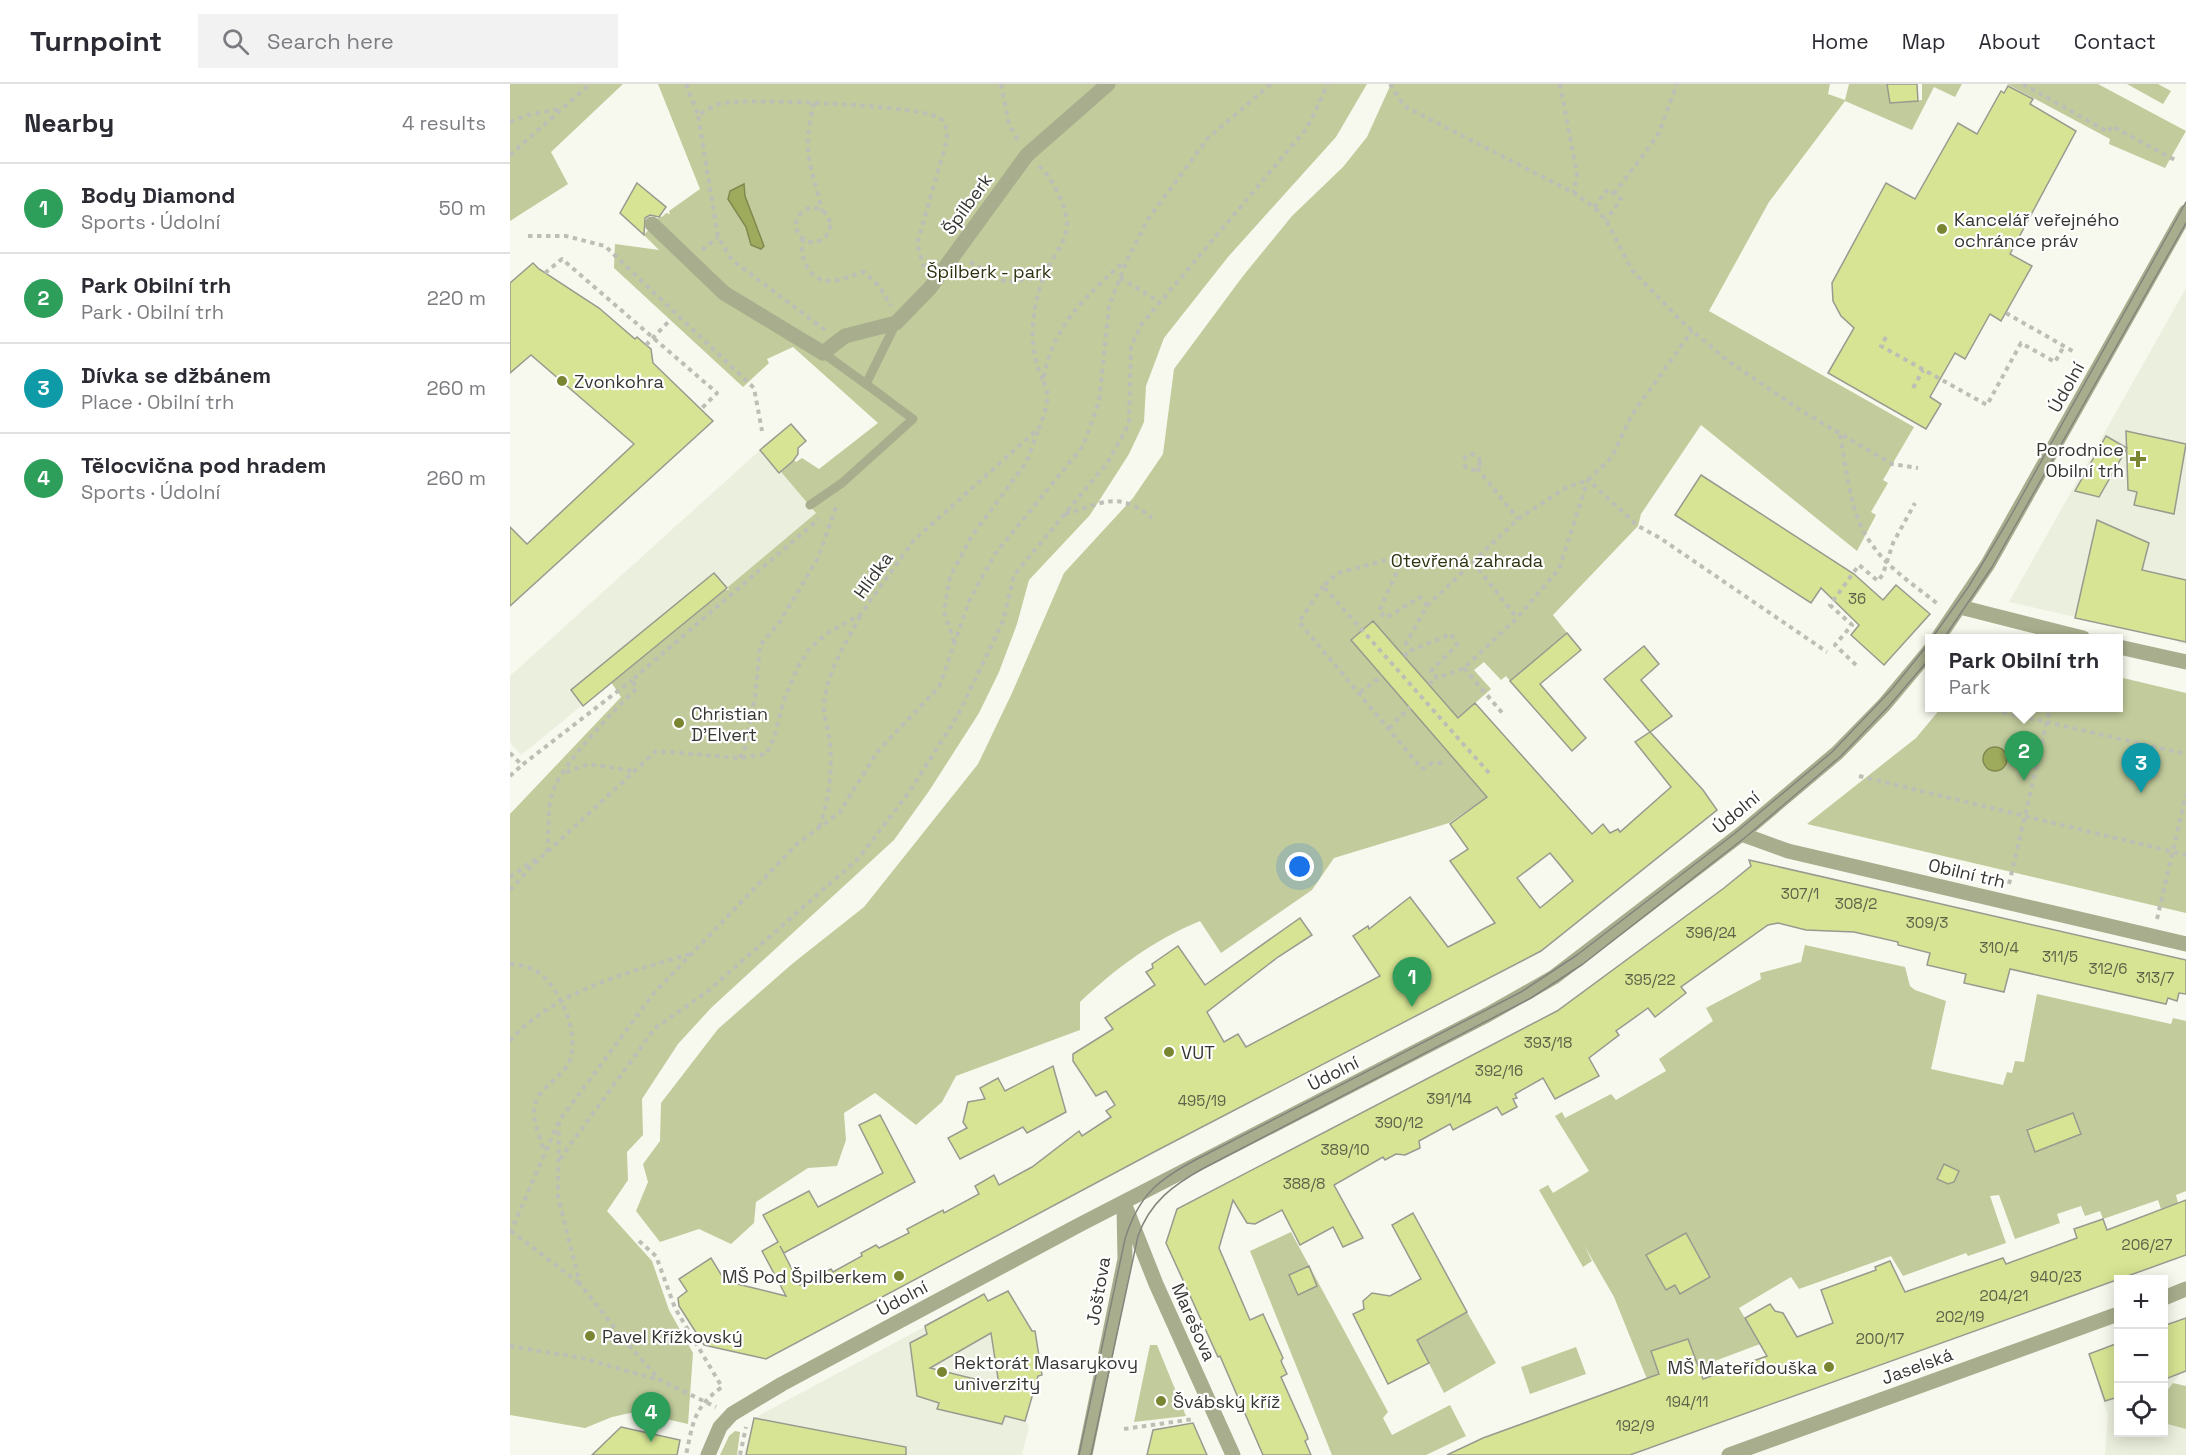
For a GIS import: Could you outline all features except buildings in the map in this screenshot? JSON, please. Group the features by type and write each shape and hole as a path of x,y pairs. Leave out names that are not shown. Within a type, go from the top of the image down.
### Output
{"street":[{"name":"Špilberk","path":"896,323 930,288 1027,155 1108,84"},
{"name":"Údolní","path":"1942,634 2017,513 2186,212"},
{"path":"652,224 724,293 823,353 845,336 896,323"},
{"path":"1957,612 2060,634"},
{"path":"2123,648 2186,662"},
{"name":"Údolní","path":"708,1455 720,1428 732,1414 782,1384 1539,987 1605,941 1741,834 1848,743 1884,705 1925,655"},
{"name":"Obilní trh","path":"1741,834 1788,851 2186,944"},
{"name":"Joštova","path":"1085,1455 1125,1259 1124,1203"},
{"name":"Marešova","path":"1124,1203 1153,1278 1233,1455"},
{"path":"2168,1296 2186,1289"},
{"name":"Jaselská","path":"1729,1455 2114,1315"}],"lane":[{"path":"866,384 896,323"},
{"path":"810,505 842,483 913,419 823,353"}],"path":[{"path":"510,155 560,108 590,84"},
{"path":"686,84 698,115 718,237 732,260 838,341"},
{"path":"954,642 944,612 950,577 971,537 1026,463 1046,409 1047,392 1035,365 1033,328 1044,277 1067,225 1064,208 1046,172 1027,155 1009,124 1001,84"},
{"path":"660,1380 625,1341 580,1284 510,1232 544,1152 559,1121 654,993 797,844 839,813 878,751 939,687 970,599 995,554 1083,446 1099,402 1109,306 1127,260 1148,219 1208,138 1271,84"},
{"path":"560,1159 656,1028 708,991 859,858 910,791 958,715 1003,621 1014,575 1108,462 1129,424 1131,347 1141,325 1307,128 1328,84"},
{"path":"1390,84 1404,106 1574,193 1594,207 1606,220 1632,270 1692,331 1728,361 1840,434 1892,464 1918,468"},
{"path":"1560,84 1577,174 1574,193"},
{"path":"1614,194 1658,135 1677,84"},
{"path":"2023,84 2108,132 2112,126 2175,159"},
{"path":"698,115 722,103 814,103 904,108 932,114 941,119 947,129 947,140 917,244 930,288"},
{"path":"814,103 806,148 808,167 822,211 830,224 827,234 818,241 803,238 797,229 798,218 811,208 822,211"},
{"path":"510,122 528,115 560,108"},
{"path":"1594,207 1608,189 1621,199 1606,220"},
{"path":"528,236 566,236 605,246 754,388 762,431"},
{"path":"803,238 800,249 804,265 830,281 864,273 879,286 892,309 896,323"},
{"path":"956,252 979,269 1006,282 1044,277"},
{"path":"545,273 562,259 717,393 700,410"},
{"path":"1043,380 1057,334 1086,297 1127,260"},
{"path":"1120,278 1160,302"},
{"path":"2006,313 2076,353"},
{"path":"646,345 675,314"},
{"path":"1412,650 1406,643 1427,606 1518,519 1567,487 1588,480 1612,457 1631,416 1692,331"},
{"path":"1886,337 1881,346 1987,405 2021,343 2055,362 2064,346"},
{"path":"1913,388 1923,370"},
{"name":"Hlídka","path":"510,891 548,851 656,751 739,758 766,754 774,738 783,703 797,668 810,648 830,632 860,615 914,540 1039,428"},
{"path":"1840,434 1857,514 1871,545 1887,563 1957,612"},
{"path":"1477,468 1472,470 1466,468 1464,462 1467,457 1475,455 1478,458 1477,468 1518,519"},
{"path":"1429,684 1437,678 1464,668 1516,618 1559,569 1588,480"},
{"path":"1588,480 1638,526 1669,544 1827,652"},
{"path":"739,758 744,753 751,719 760,645 779,623 818,558 838,503 842,483"},
{"path":"1065,514 1114,499 1137,506 1152,518"},
{"path":"829,511 838,503"},
{"path":"1856,665 1835,645 1852,625 1830,605 1859,565 1878,580 1887,563 1893,543 1915,503"},
{"path":"510,776 632,680 820,519"},
{"path":"1427,606 1420,597 1386,618 1379,611 1399,567 1390,559 1338,573 1323,586 1299,622 1360,692 1422,769 1432,763 1444,763"},
{"path":"1473,562 1516,618"},
{"path":"1323,586 1490,773"},
{"path":"818,829 826,809 830,771 829,738 824,706 829,678 860,615"},
{"path":"1404,656 1412,650 1451,634 1457,645 1431,671 1437,678"},
{"path":"1464,668 1504,715"},
{"path":"1360,692 1382,676"},
{"path":"510,877 548,851 547,833 554,788 637,688 632,680"},
{"path":"1389,728 1410,707"},
{"path":"2002,712 2186,754"},
{"path":"2005,902 2049,712"},
{"path":"510,753 522,765"},
{"path":"565,772 589,764 633,771"},
{"path":"1859,776 2186,855"},
{"path":"2153,936 2186,794"},
{"path":"510,1041 524,1025 561,1002 629,971 693,953"},
{"path":"510,964 525,966 544,976 561,1002 573,1034 568,1063 544,1087 534,1110 544,1152"},
{"path":"559,1121 558,1197 580,1284"},
{"path":"639,1241 656,1256 675,1308 722,1388 703,1401 692,1425 686,1455"},
{"path":"510,1346 582,1358 660,1380 732,1414"},
{"path":"1124,1429 1194,1419"}],"shaded area":[{"path":"744,184 745,196 764,246 761,249 751,245 746,227 728,199 730,191"},
{"name":"Porodnice Obilní trh","path":"2186,288 2186,644 2178,643 2178,640 2009,602"},
{"path":"760,450 817,512 729,587 729,590 724,590 521,755 510,742 510,676"},
{"path":"1995,747 2003,751 2007,759 2003,767 1995,771 1987,767 1983,759 1987,751"},
{"name":"Rektorát Masarykovy univerzity","path":"1008,1291 1029,1331 1036,1331 1042,1375 1034,1376 1033,1392 1025,1421 1029,1426 1022,1455 744,1455 754,1418 984,1295 989,1301"},
{"path":"2168,1340 2180,1374 2168,1389"},
{"path":"2114,1345 2114,1437 2168,1437 2168,1423 2186,1428 2186,1455 2105,1455 2108,1416 2089,1354"}],"green space":[{"path":"510,84 623,84 551,152 568,184 510,221"},
{"name":"Špilberk - park","path":"658,84 1367,84 1336,137 1228,257 1164,338 1146,386 1144,422 1129,454 1090,515 1029,580 1017,624 999,672 979,713 929,791 894,840 711,1008 678,1044 642,1099 643,1135 627,1152 628,1180 607,1211 652,1261 669,1310 693,1353 688,1424 635,1412 612,1417 585,1428 510,1415 510,814 621,697 611,682 724,590 729,590 728,587 816,513 781,472 793,459 796,462 802,458 819,469 878,423 793,347 767,359 769,363 743,387 614,268 615,244 659,250 644,235 660,216 670,214 669,211 700,189"},
{"name":"Otevřená zahrada","path":"1391,84 1830,84 1828,94 1845,100 1849,84 1887,84 1890,103 1922,100 1922,84 1962,84 1955,97 1934,87 1912,130 1845,101 1769,202 1709,311 1914,427 1883,480 1888,483 1871,512 1876,515 1857,551 1701,425 1641,514 1638,526 1553,615 1567,633 1510,681 1506,676 1501,680 1484,662 1474,670 1491,689 1458,718 1373,621 1351,640 1487,797 1449,823 1334,858 1312,890 1221,953 1200,921 1167,937 1122,966 1080,1002 1080,1030 956,1076 942,1102 916,1125 875,1093 844,1113 846,1140 837,1166 808,1168 756,1202 754,1223 731,1244 699,1229 660,1242 636,1211 648,1182 643,1164 660,1141 661,1103 718,1029 792,964 864,907 978,764 1012,693 1064,573 1133,498 1163,454 1174,369 1243,276 1292,216 1343,167 1367,137"},
{"path":"2007,84 2098,84 2186,131 2165,168 2109,144 2110,139"},
{"path":"2127,84 2158,84 2171,91 2163,104"},
{"path":"2123,678 2186,693 2186,913 1807,824 1916,738 1938,712 2123,712"},
{"path":"1805,945 1905,967 1910,986 1946,1001 1931,1069 2003,1085 2007,1072 2012,1073 2015,1061 2024,1062 2037,994 2171,1024 2173,1018 2186,1021 2186,1191 2176,1195 2178,1203 2161,1209 2158,1200 2103,1219 2100,1211 2085,1216 2081,1206 2057,1214 2060,1223 2015,1239 1999,1195 1990,1196 2006,1243 1968,1256 1966,1253 1903,1276 1891,1256 1799,1289 1791,1277 1739,1308 1760,1344 1699,1367 1688,1339 1651,1351 1663,1383 1655,1399 1614,1297 1584,1245 1592,1261 1583,1267 1539,1190 1548,1185 1553,1193 1589,1171 1555,1116 1562,1112 1565,1118 1611,1094 1616,1100 1666,1071 1659,1059 1713,1021 1706,1008 1761,979 1760,973 1801,962","holes":["2073,1113 2081,1134 2035,1151 2027,1129"]},
{"path":"1291,1232 1388,1412 1383,1418 1392,1435 1450,1405 1466,1436 1426,1455 1332,1455 1250,1251"},
{"path":"1467,1312 1496,1363 1444,1393 1417,1340"},
{"path":"1150,1345 1157,1345 1186,1416 1134,1422"},
{"path":"1576,1347 1586,1374 1530,1394 1521,1367"},
{"path":"2173,1383 2186,1386 2186,1429 2168,1424 2168,1389"},
{"path":"735,1431 740,1432 737,1455 720,1455 729,1436"}],"tram line":[{"path":"1935,634 1969,586 2009,519 2186,202"},
{"path":"1947,634 1992,567 2186,223"},
{"path":"1079,1455 1125,1239 1137,1210 1152,1190 1173,1173 1199,1158 1521,992 1577,955 1734,834 1832,752 1892,689 1925,648"},
{"path":"1091,1455 1138,1236 1149,1213 1164,1196 1182,1181 1204,1168 1531,998 1583,964 1747,836 1841,756 1925,664"}],"place":[{"name":"Kancelář veřejného ochránce práv","path":"1942,229"},
{"name":"Zvonkohra","path":"562,381"},
{"name":"Porodnice Obilní trh","path":"2138,459"},
{"name":"Christian D'Elvert","path":"679,723"},
{"name":"Park Obilní trh","path":"2024,781"},
{"name":"Dívka se džbánem","path":"2141,793"},
{"name":"Body Diamond","path":"1412,1007"},
{"name":"VUT","path":"1169,1052"},
{"name":"MŠ Pod Špilberkem","path":"899,1276"},
{"name":"Pavel Křížkovský","path":"590,1336"},
{"name":"MŠ Mateřídouška","path":"1829,1367"},
{"name":"Rektorát Masarykovy univerzity","path":"942,1372"},
{"name":"Švábský kříž","path":"1161,1401"},
{"name":"Tělocvična pod hradem","path":"651,1442"}]}
